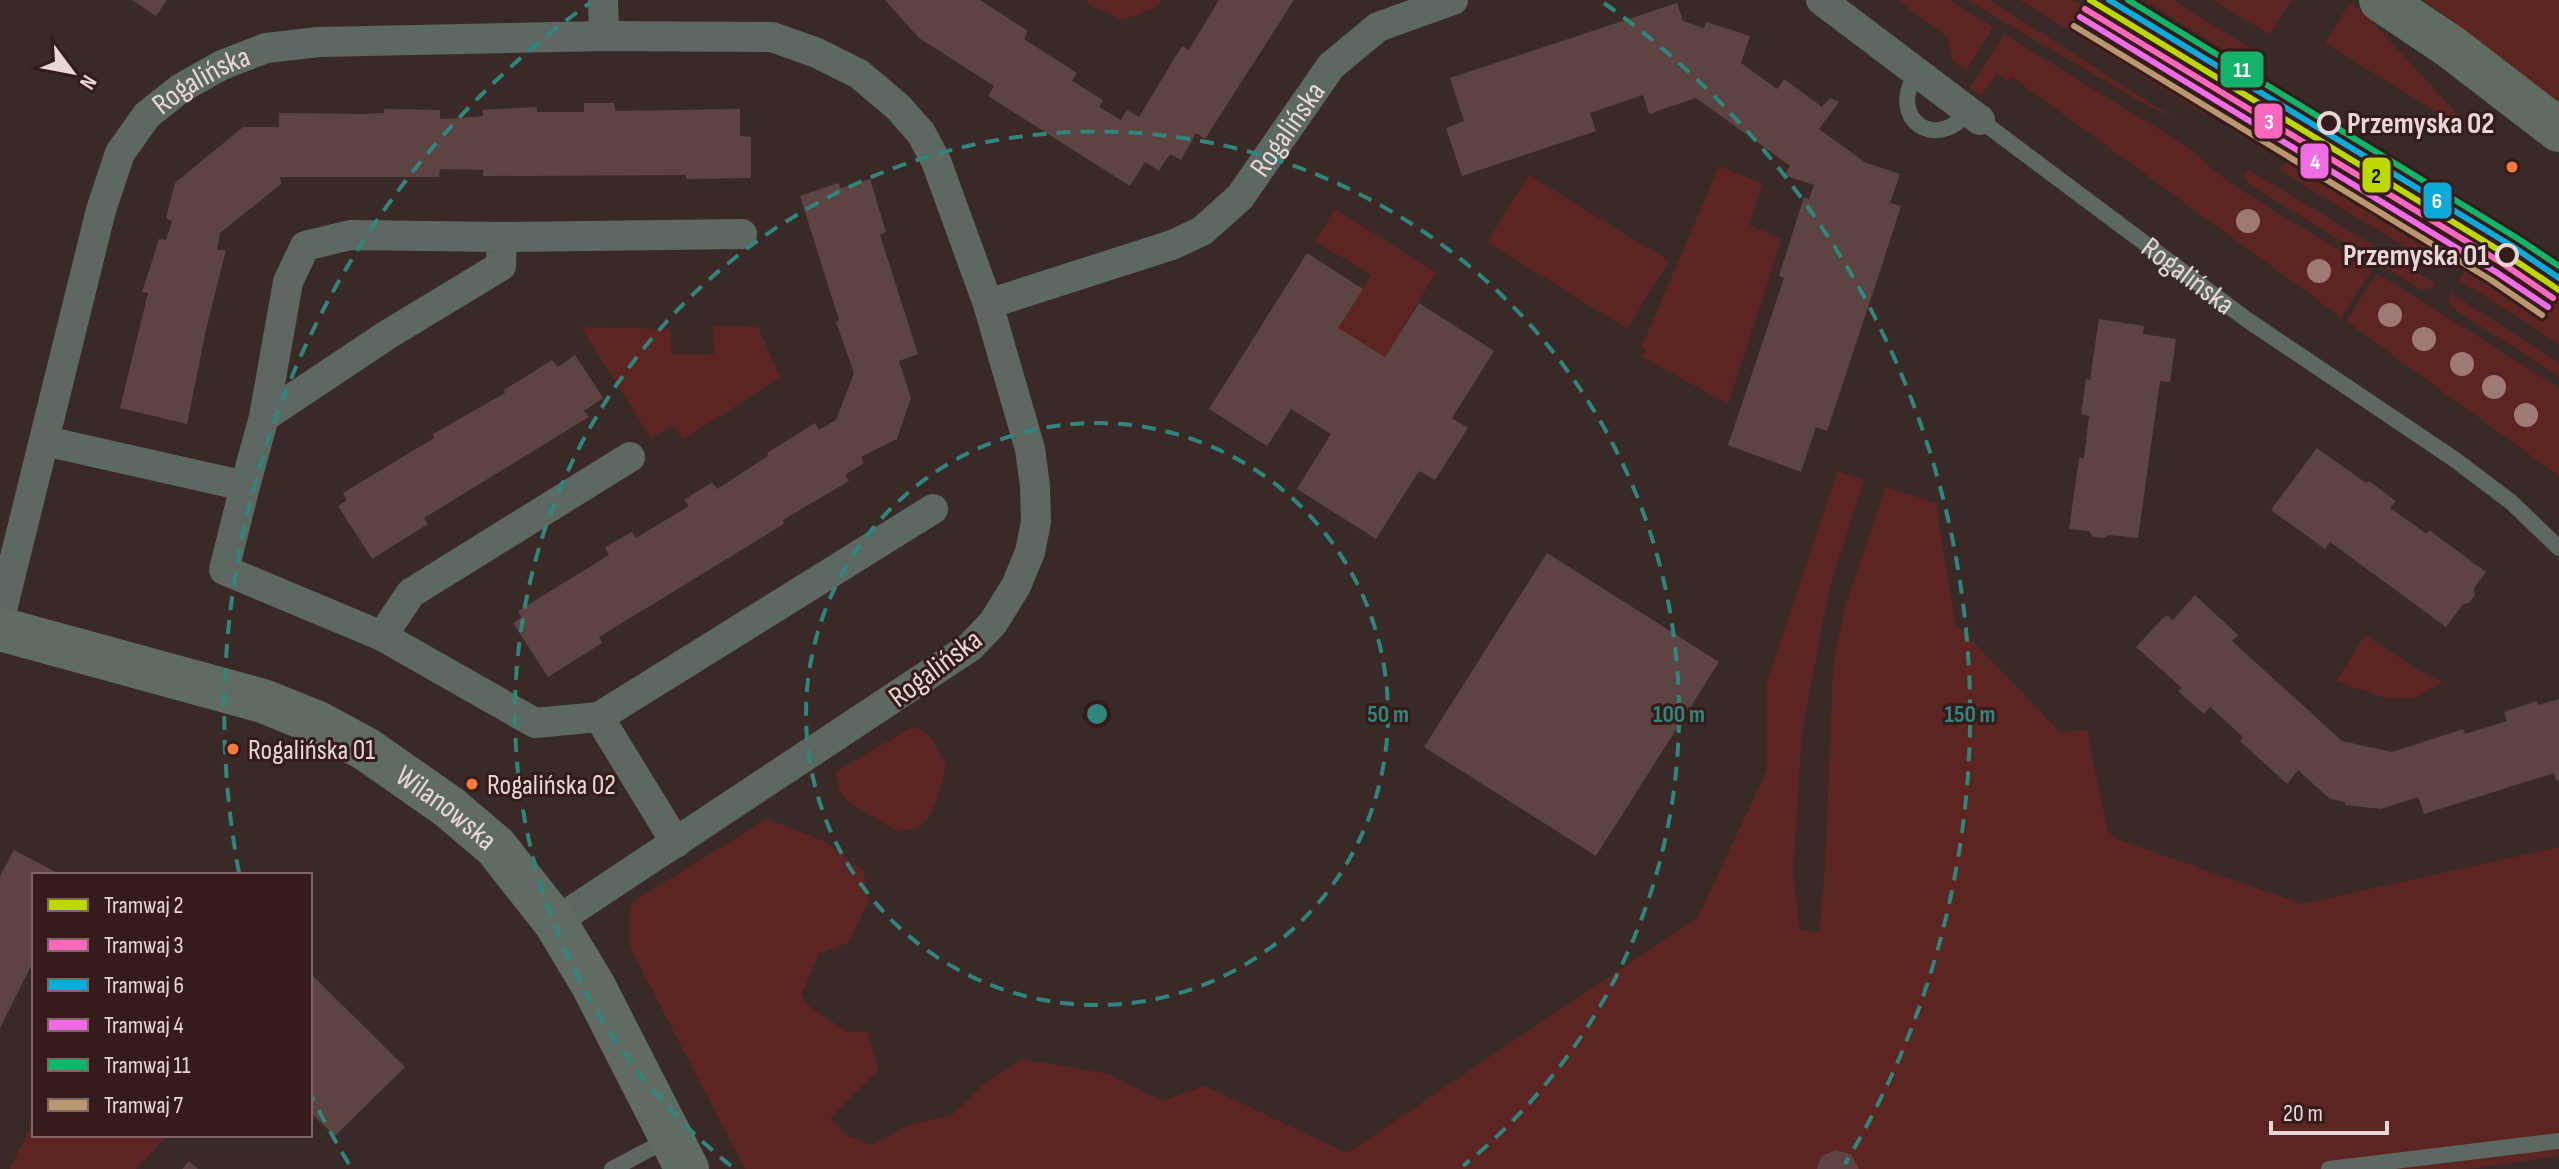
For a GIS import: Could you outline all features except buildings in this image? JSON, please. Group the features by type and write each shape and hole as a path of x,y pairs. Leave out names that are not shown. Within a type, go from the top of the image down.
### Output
{"street":[{"path":"603,0 604,36"},
{"name":"Rogalińska","path":"988,304 1172,245 1202,231 1240,197 1331,66 1378,27 1453,0"},
{"name":"Rogalińska","path":"1821,0 1974,116"},
{"path":"2381,0 2451,47 2559,130"},
{"name":"Rogalińska","path":"0,618 101,210 120,153 147,115 181,88 222,65 266,48 319,42 604,36 772,37 817,53 859,74 898,107 921,133 936,161 988,304 1030,449 1036,522 1030,552 1016,586 993,623 970,647 555,922"},
{"path":"742,234 350,235 305,246 288,282 264,417 224,570 382,636 535,723 599,717 933,509"},
{"path":"264,417 387,335 501,266 502,237"},
{"path":"45,441 245,486"},
{"path":"382,636 411,593 630,457"},
{"name":"Wilanowska","path":"0,629 75,647 263,701 320,724 366,749 449,807 496,847 555,922 593,985 679,1154"},
{"path":"599,717 676,843"}],"lane":[{"name":"Rogalińska","path":"1974,116 2246,319 2454,459 2511,502 2559,548"},
{"path":"2329,1169 2559,1141"},
{"path":"612,1169 679,1154"}],"shaded area":[{"path":"1085,0 1161,0 1154,8 1123,20"},
{"path":"1897,0 1950,0 1993,27 1966,70 1953,61 1948,37"},
{"path":"1967,0 1990,0 2177,120 2134,98"},
{"path":"2020,0 2073,0 2235,99 2222,111 2204,114"},
{"path":"2144,0 2173,0 2260,54 2251,67"},
{"path":"2213,0 2291,0 2270,35"},
{"path":"2424,0 2559,0 2559,102"},
{"path":"2350,2 2365,14 2470,128 2467,131 2325,43"},
{"path":"2004,34 2194,151 2215,172 2241,190 2372,270 2341,317 2012,77 2008,81 1997,73 1981,96 1970,88"},
{"path":"2287,160 2449,260 2443,270 2281,171"},
{"path":"1719,166 1763,184 1749,225 1782,239 1728,404 1642,357 1646,351 1641,348"},
{"path":"2248,169 2435,283 2432,288 2422,290 2248,184 2244,175"},
{"path":"1529,175 1669,261 1627,329 1487,242"},
{"path":"1335,209 1436,272 1385,357 1338,328 1371,275 1315,241"},
{"path":"2465,270 2520,304 2534,284 2559,299 2559,344 2459,280"},
{"path":"2377,273 2559,388 2559,476 2346,321"},
{"path":"2451,293 2559,363 2559,377 2453,308 2448,302"},
{"path":"713,325 758,327 780,377 683,440 674,426 651,438 581,327 670,329 672,354 714,355"},
{"path":"1838,471 1864,480 1829,589 1802,733 1793,874 1800,930 1819,933 1825,867 1833,668 1845,606 1886,487 1936,503 1955,623 2060,732 2087,730 2107,829 2114,838 2302,904 2559,847 2559,1156 2469,1169 745,1169 630,947 630,907 637,899 767,819 824,841 863,870 869,900 848,943 819,954 801,995 809,1006 848,1032 867,1032 879,1070 830,1118 847,1136 872,1145 910,1125 953,1114 984,1084 1023,1059 1109,1074 1161,1101 1205,1086 1347,1153 1698,917 1767,770 1767,681"},
{"path":"2365,635 2415,668 2443,682 2415,698 2388,699 2336,681"},
{"path":"918,728 932,739 946,762 945,769 937,798 924,823 898,832 849,802 839,790 836,772 909,729"},
{"path":"32,1123 32,1137 166,1137 136,1169 10,1169"}],"tram line":[{"name":"2","path":"2090,0 2507,255 2559,290"},
{"name":"6","path":"2109,0 2512,246 2559,278"},
{"name":"11","path":"2128,0 2559,266"},
{"name":"3","path":"2085,9 2502,263 2553,298"},
{"name":"4","path":"2080,17 2548,307"},
{"name":"7","path":"2074,26 2491,280 2542,315"}],"place":[{"name":"Przemyska 02","path":"2329,123"},
{"name":"Przemyska 01","path":"2507,255"},
{"name":"Rogalińska 01","path":"233,749"},
{"name":"Rogalińska 02","path":"472,784"}]}
